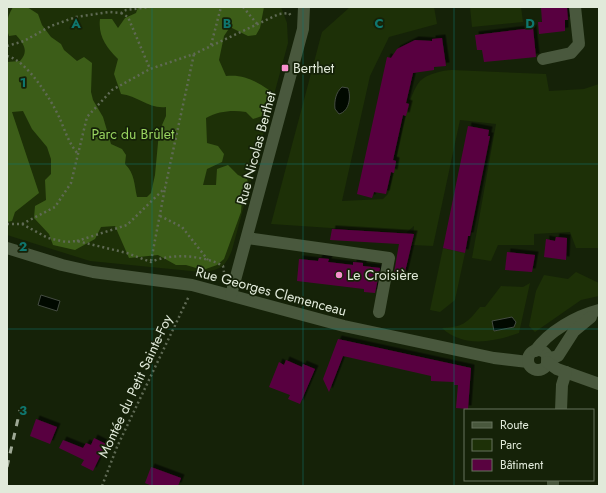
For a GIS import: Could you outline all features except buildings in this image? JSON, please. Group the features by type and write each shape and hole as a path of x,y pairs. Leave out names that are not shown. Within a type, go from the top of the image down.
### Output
{"street":[{"name":"Rue Nicolas Berthet","path":"231,295 304,21 304,7"},
{"path":"542,58 571,53 579,44 575,7"},
{"path":"247,238 389,258 379,312"},
{"name":"Rue Georges Clemenceau","path":"7,248 62,265 93,272 192,285 344,326 494,358 528,362"},
{"path":"599,311 574,332 558,356 547,361 544,367 539,370 533,369 528,362 529,356 535,351 540,343 586,313 599,311"},
{"path":"535,351 543,352 547,361 557,369 599,384"},
{"path":"561,409 562,385 566,372"}],"path":[{"path":"121,13 126,10 150,7"},
{"path":"211,46 221,7"},
{"path":"243,7 258,25"},
{"path":"7,46 24,41 51,26 76,17 109,12 121,13 128,17 150,69"},
{"path":"7,224 22,224 55,207 71,183 77,153 87,117 112,90 150,69 194,54 279,14 289,13 293,20 304,21"},
{"path":"151,262 165,188 194,54"},
{"path":"7,56 12,57 32,74 48,98 77,153"},
{"path":"22,224 48,238 66,242 77,241 128,225 165,188"},
{"path":"160,216 182,227 209,260"},
{"path":"77,241 127,253 151,262 162,257 209,260 223,266 224,272"},
{"name":"Montée du Petit Sainte-Foy","path":"102,486 117,446 189,296"}],"green space":[{"name":"Parc du Brûlet","path":"7,7 281,7 287,23 288,43 232,250 227,261 221,267 201,272 90,261 7,235"},
{"name":"Parc du Brûlet","path":"13,7 27,7 38,14 42,25 51,37 61,44 64,50 77,61 84,57 92,63 91,92 93,100 103,117 111,144 122,149 126,155 125,164 131,172 135,183 137,197 147,197 151,193 155,175 159,132 166,116 166,107 154,106 133,97 121,94 114,74 118,59 104,41 100,31 100,19 112,19 118,28 125,18 136,13 138,7 264,7 260,28 256,35 248,36 230,27 224,36 219,60 226,76 244,77 269,90 262,116 253,119 246,112 231,111 221,112 206,118 207,143 218,146 224,154 222,162 207,169 203,185 216,185 217,169 228,165 238,175 247,179 249,186 242,199 241,212 224,259 217,265 203,270 186,265 176,265 158,255 129,258 115,226 101,227 95,239 75,250 53,245 49,234 34,218 35,206 46,200 45,180 51,174 51,159 47,147 32,129 23,111 12,112 39,193 15,212 12,221 7,222 7,62 20,61 25,51 21,41 16,35 9,36 7,21"},
{"path":"350,7 434,7 437,24 389,37 370,76 342,201 383,199 388,194 410,102 414,90 420,81 427,76 452,70 546,74 549,91 584,89 599,84 599,248 576,248 570,232 534,234 534,245 498,245 491,261 472,258 496,124 460,120 433,246 412,245 414,226 406,233 271,224 322,32"},
{"path":"470,7 521,7 523,22 472,27"},
{"path":"443,248 465,253 455,300 440,312 430,310"},
{"path":"576,272 599,283 599,296 581,300 535,332 529,326 536,291 544,275 568,279"},
{"path":"530,283 519,333 489,341 469,341 450,334 442,328 455,327 464,323 472,317 480,307 485,307 501,286 523,287"}],"shaded area":[{"path":"342,87 348,88 349,103 345,110 339,114 335,109 335,103 337,94"},
{"path":"41,295 60,301 57,311 38,305"},
{"path":"512,317 516,322 514,327 494,331 492,321"}],"railway":[{"path":"7,467 20,410"}],"place":[{"name":"Berthet","path":"285,68"},
{"name":"Le Croisière","path":"339,275"}]}
